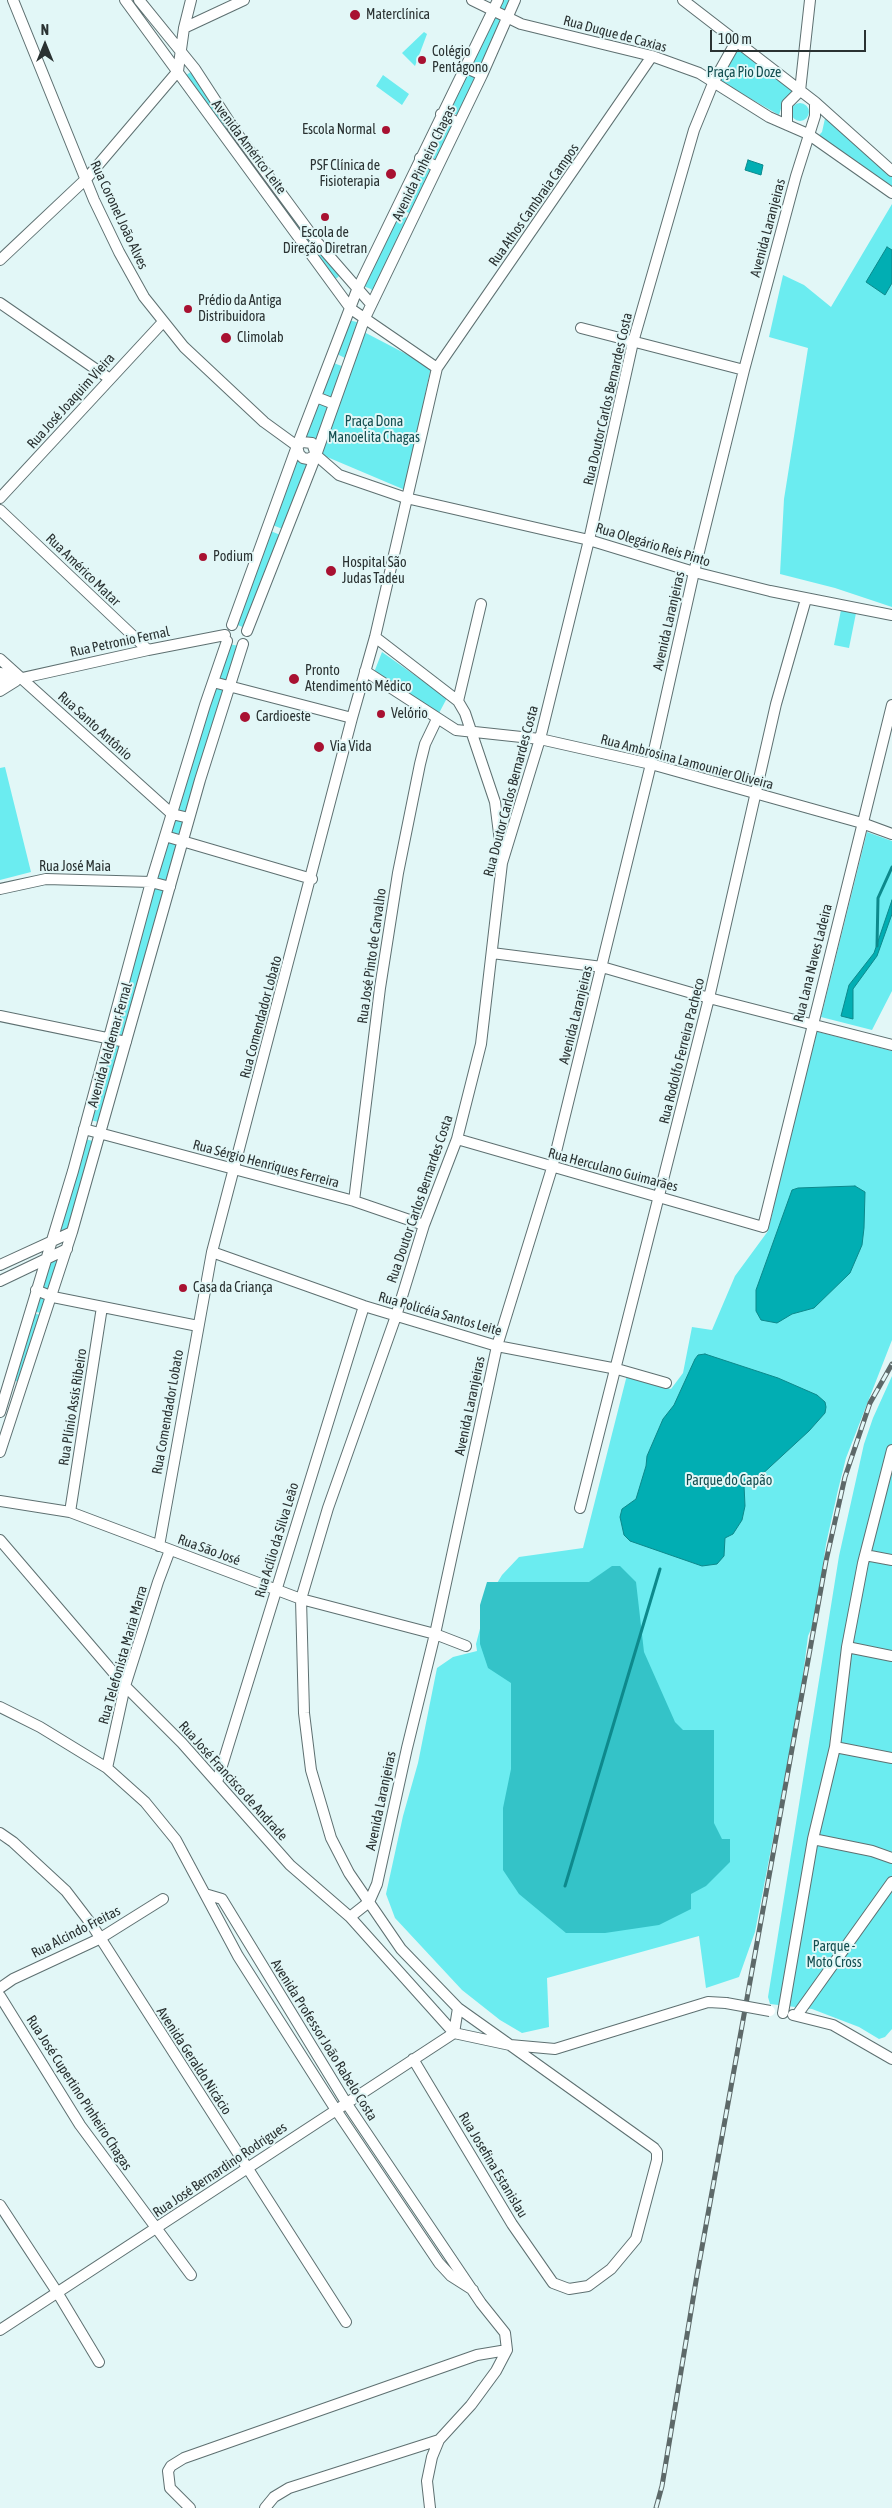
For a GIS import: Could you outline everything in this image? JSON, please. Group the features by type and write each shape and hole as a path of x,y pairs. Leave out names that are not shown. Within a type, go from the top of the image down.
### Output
{"street":[{"name":"Rua Coronel João Alves","path":"13,0 118,252 144,297 184,346 231,392 264,422 297,446 299,454 303,458 308,459 316,455"},
{"name":"Avenida Américo Leite","path":"125,0 136,14 165,34 180,51 210,90 236,132 317,242 372,304"},
{"path":"1,258 87,178 178,71 184,28 191,0"},
{"path":"184,28 244,0"},
{"name":"Rua Duque de Caxias","path":"472,0 521,24 652,56 714,81"},
{"name":"Avenida Pinheiro Chagas","path":"351,309 358,290 420,158 498,0"},
{"name":"Avenida Pinheiro Chagas","path":"364,320 482,75 514,0"},
{"path":"683,0 815,102 892,171"},
{"path":"787,125 787,104 800,90 810,0"},
{"path":"136,14 141,3"},
{"name":"Avenida Américo Leite","path":"141,3 157,42 197,100 351,309 364,320"},
{"path":"157,42 165,34"},
{"path":"737,40 714,81 769,117 808,134 892,193"},
{"name":"Rua Athos Cambraia Campos","path":"437,368 652,56"},
{"path":"464,66 482,75"},
{"name":"Rua Doutor Carlos Bernardes Costa","path":"552,2283 569,2289 588,2286 611,2269 628,2252 636,2239 658,2156 654,2148 458,2008 400,1949 349,1873 331,1838 311,1770 304,1712 301,1599 328,1508 396,1316 424,1225 457,1139 481,1044 502,864 540,738 589,540 634,342 694,130 714,81"},
{"path":"197,100 210,90"},
{"name":"Avenida Laranjeiras","path":"369,1902 378,1884 407,1748 435,1634 497,1346 552,1168 651,764 694,572 744,370 816,110 815,102"},
{"path":"214,123 225,114"},
{"path":"441,114 458,123"},
{"path":"226,140 236,132"},
{"path":"237,154 247,147"},
{"path":"420,158 438,167"},
{"path":"259,183 269,176"},
{"path":"396,209 413,218"},
{"path":"284,217 294,211"},
{"path":"307,248 317,242"},
{"path":"376,251 393,260"},
{"path":"0,302 110,379"},
{"path":"316,455 339,475 406,498 437,368 364,320 316,455 247,631 247,639 242,644 232,645 226,638 227,629 232,625 297,446 351,309"},
{"name":"Rua José Joaquim Vieira","path":"0,498 163,322"},
{"path":"581,328 744,370"},
{"path":"332,358 348,365"},
{"path":"316,397 334,404"},
{"path":"282,488 299,495"},
{"name":"Rua Olegário Reis Pinto","path":"406,498 589,540 694,572 806,599 892,616"},
{"name":"Rua Comendador Lobato","path":"158,1546 212,1252 375,637 406,498"},
{"name":"Rua Américo Matar","path":"0,510 148,650"},
{"path":"253,568 269,575"},
{"path":"245,590 260,596"},
{"name":"Rua Rodolfo Ferreira Pacheco","path":"580,1508 617,1369 709,998 776,704 806,599"},
{"path":"458,701 481,604"},
{"path":"232,625 242,626 247,631"},
{"path":"375,637 458,701 472,731 495,802 502,864"},
{"name":"Rua Petronio Fernal","path":"0,684 21,677 148,650 226,638"},
{"name":"Avenida Valdemar Fernal","path":"0,1412 48,1256 50,1241 84,1129 151,882 226,638"},
{"name":"Avenida Valdemar Fernal","path":"0,1452 38,1335 53,1297 210,744 242,644"},
{"name":"Rua Santo Antônio","path":"0,659 172,814"},
{"name":"Rua Ambrosina Lamounier Oliveira","path":"365,671 456,730 540,738 651,764 862,823 892,834"},
{"name":"Rua Petronio Fernal","path":"0,672 21,677"},
{"name":"Rua Petronio Fernal","path":"0,692 6,690 21,677"},
{"path":"213,682 352,718"},
{"path":"205,704 221,709"},
{"name":"Rua Lana Naves Ladeira","path":"762,1227 892,705"},
{"name":"Rua José Pinto de Carvalho","path":"354,1201 380,988 398,873 425,744 437,719"},
{"path":"194,740 210,744"},
{"path":"183,775 200,780"},
{"path":"172,814 189,818"},
{"path":"165,836 312,879"},
{"name":"Rua José Maia","path":"0,889 46,879 151,882 170,887"},
{"path":"140,923 158,928"},
{"path":"492,953 602,967 709,998 892,1045"},
{"path":"130,960 148,964"},
{"path":"121,996 138,1000"},
{"path":"0,1016 126,1042"},
{"path":"98,1078 114,1082"},
{"name":"Rua Sérgio Henriques Ferreira","path":"84,1129 234,1171 354,1201 424,1225"},
{"name":"Rua Herculano Guimarães","path":"457,1139 552,1168 762,1227"},
{"path":"72,1171 88,1176"},
{"path":"0,1265 72,1232"},
{"path":"0,1281 67,1248"},
{"name":"Rua Policéia Santos Leite","path":"212,1252 364,1306 497,1346 617,1369 666,1383"},
{"path":"36,1290 53,1297 198,1326"},
{"name":"Rua Acílio da Silva Leão","path":"217,1782 364,1306"},
{"name":"Rua Plínio Assis Ribeiro","path":"70,1512 102,1307"},
{"path":"24,1330 38,1335"},
{"path":"783,2013 813,1839 835,1747 847,1647 865,1555 891,1457"},
{"name":"Rua São José","path":"0,1501 70,1512 301,1599 435,1634 466,1646"},
{"name":"Rua José Francisco de Andrade","path":"0,1540 125,1686 217,1782 290,1865 350,1917 454,2033"},
{"name":"Rua Telefonista Maria Marra","path":"107,1768 125,1686 170,1550"},
{"path":"865,1555 892,1560"},
{"path":"847,1647 892,1656"},
{"path":"0,1707 40,1727 107,1768 144,1802 176,1840 238,1956 336,2110 439,2263 451,2276 473,2290"},
{"path":"835,1747 892,1758"},
{"name":"Avenida Geraldo Nicácio","path":"0,1833 13,1842 66,1891 92,1925 99,1939 346,2322"},
{"path":"813,1839 872,1851 892,1858"},
{"path":"797,2015 892,1882"},
{"name":"Avenida Professor João Rabelo Costa","path":"205,1894 222,1899 347,2104 473,2290 501,2327 507,2342 506,2350"},
{"name":"Rua Alcindo Freitas","path":"0,1988 13,1979 99,1939 163,1899"},
{"path":"350,1917 369,1902"},
{"path":"238,1956 251,1948"},
{"name":"Rua José Cupertino Pinheiro Chagas","path":"0,1996 80,2125 155,2229 191,2275"},
{"path":"458,2008 454,2033 510,2045 555,2048 708,2002 726,2003 797,2015 833,2025 890,2055"},
{"name":"Rua José Bernardino Rodrigues","path":"0,2330 454,2033"},
{"path":"300,2054 312,2047"},
{"name":"Rua Josefina Estanislau","path":"413,2059 512,2224 552,2283"},
{"path":"0,2205 57,2292 99,2362"},
{"path":"415,2225 425,2219"},
{"path":"430,2508 427,2482 432,2457 439,2440 471,2406 496,2371 506,2350"},
{"path":"190,2508 170,2488 168,2472 170,2466 184,2458 477,2355 506,2350"},
{"path":"265,2508 274,2497 288,2488 439,2440"}],"green space":[{"path":"498,0 514,0 461,117 444,108"},
{"path":"424,32 427,34 415,66 402,53"},
{"name":"Praça Pio Doze","path":"738,44 795,92 784,99 779,115 718,80"},
{"path":"192,71 340,275 337,278 333,280 185,76"},
{"path":"383,75 409,94 402,105 376,86"},
{"name":"Praça Pio Doze","path":"800,103 806,106 809,112 806,118 800,121 794,118 791,112 794,106"},
{"path":"826,114 892,173 892,192 817,137 822,132"},
{"path":"441,116 457,125 413,215 397,207"},
{"path":"892,204 892,607 835,588 780,574 784,499 808,348 769,337 783,275 804,285 831,307"},
{"path":"395,212 411,220 374,295 371,289 363,286"},
{"path":"348,320 361,323 347,359 335,353"},
{"name":"Praça Dona Manoelita Chagas","path":"364,332 431,367 405,490 320,454"},
{"path":"331,362 347,368 317,448 313,438 304,438"},
{"path":"297,453 310,462 285,530 270,524"},
{"path":"268,530 283,536 245,628 235,624"},
{"path":"841,610 856,613 849,648 834,645"},
{"path":"229,644 239,646 170,887 151,882"},
{"path":"382,652 447,698 438,715 373,675"},
{"path":"5,767 31,872 0,880 0,768"},
{"path":"867,832 892,841 892,991 872,1030 821,1017"},
{"path":"151,883 169,888 102,1121 98,1122 91,1120"},
{"name":"Parque do Capão","path":"815,1031 892,1051 892,1340 846,1458 838,1490 826,1544 815,1620 808,1636 800,1699 755,1932 739,1977 706,1988 699,1936 547,1978 549,2027 522,2033 500,2020 462,1990 395,1918 386,1894 403,1816 418,1763 437,1668 453,1657 477,1651 476,1644 488,1598 502,1575 519,1557 583,1548 627,1375 671,1389 683,1373 692,1327 712,1330 735,1276 768,1231"},
{"path":"85,1139 93,1141 88,1175 82,1174 87,1176 71,1230 54,1236"},
{"path":"60,1256 41,1313 32,1311 46,1262"},
{"path":"31,1313 41,1315 20,1383 12,1379"},
{"name":"Parque - Moto Cross","path":"892,1376 892,2029 885,2037 879,2039 859,2027 812,2009 770,2004 768,1997 839,1556 864,1444 873,1418"}],"shaded area":[{"path":"748,160 763,165 761,175 745,170"},
{"path":"887,247 892,250 892,283 885,295 866,282"},
{"path":"892,900 892,914 877,956 853,989 853,1019 841,1016 849,985 874,953"},
{"path":"855,1186 865,1192 864,1228 862,1245 850,1273 814,1308 792,1314 777,1323 761,1320 756,1311 756,1290 792,1190 798,1188"},
{"path":"705,1354 778,1378 817,1395 825,1402 826,1407 825,1413 809,1431 758,1478 752,1479 744,1485 745,1506 742,1520 733,1534 725,1538 724,1556 717,1564 702,1566 630,1541 624,1535 620,1517 622,1509 636,1499 646,1466 647,1456 663,1419 674,1405 695,1359 698,1355"},
{"path":"612,1566 620,1566 636,1582 644,1652 675,1722 683,1730 714,1730 714,1823 722,1839 730,1839 730,1862 706,1886 691,1894 691,1909 659,1925 605,1933 566,1933 519,1894 503,1870 503,1808 511,1769 511,1683 488,1668 480,1644 480,1605 487,1582 589,1582"}],"waterway":[{"path":"877,946 878,898 892,867"},
{"path":"565,1886 660,1569"}],"railway":[{"path":"656,2508 662,2486 697,2275 826,1561 845,1477 870,1403 892,1364"}],"place":[{"name":"Materclínica","path":"355,15"},
{"name":"Colégio Pentágono","path":"422,60"},
{"name":"Escola Normal","path":"386,130"},
{"name":"PSF Clínica de Fisioterapia","path":"391,174"},
{"name":"Escola de Direção Diretran","path":"325,217"},
{"name":"Prédio da Antiga Distribuidora","path":"188,309"},
{"name":"Climolab","path":"226,338"},
{"name":"Podium","path":"203,557"},
{"name":"Hospital São Judas Tadeu","path":"331,571"},
{"name":"Pronto Atendimento Médico","path":"294,679"},
{"name":"Velório","path":"381,714"},
{"name":"Cardioeste","path":"245,717"},
{"name":"Via Vida","path":"319,747"},
{"name":"Casa da Criança","path":"183,1288"}]}
